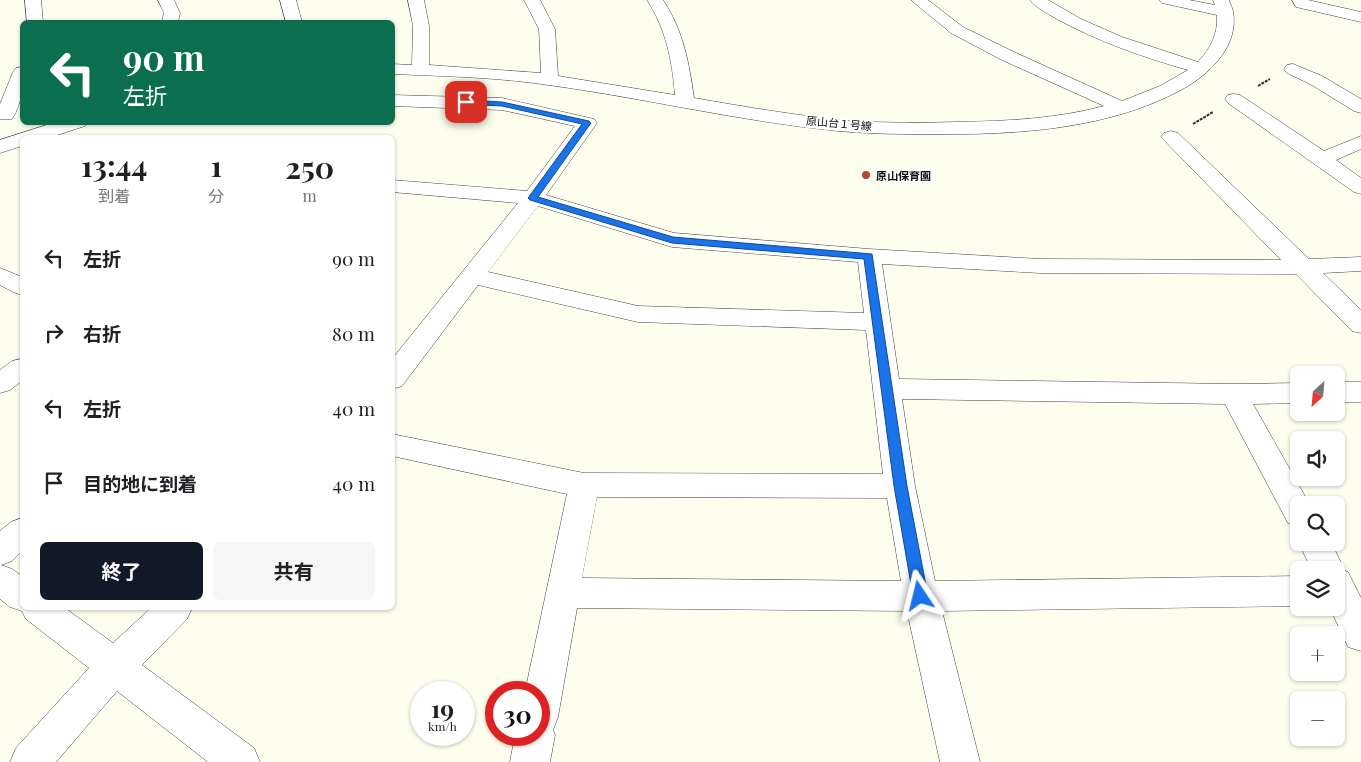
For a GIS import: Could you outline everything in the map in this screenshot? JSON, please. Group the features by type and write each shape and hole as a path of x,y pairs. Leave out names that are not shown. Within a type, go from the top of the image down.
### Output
{"street":[{"path":"33,0 35,20"},
{"path":"166,0 172,13 170,20"},
{"path":"288,0 293,20"},
{"path":"416,0 420,10 422,42 420,70"},
{"path":"532,0 547,29 550,65 549,79"},
{"path":"655,0 671,26 680,54 685,102"},
{"path":"920,0 957,30 1008,56 1121,107"},
{"path":"1038,0 1063,15 1109,37 1165,58 1201,68"},
{"path":"1167,0 1223,6"},
{"path":"1300,0 1301,4 1361,17"},
{"name":"原山台１号線","path":"395,69 481,73 549,79 838,125 1002,128 1055,123 1088,117 1158,94 1184,82 1211,59 1223,40 1223,6"},
{"path":"1292,69 1316,80 1361,107"},
{"path":"9,113 20,78"},
{"path":"1234,99 1361,188"},
{"path":"395,100 502,104 587,123 533,198 395,375"},
{"path":"36,135 68,125"},
{"path":"1171,137 1361,325"},
{"path":"0,146 20,140"},
{"path":"1322,160 1361,142"},
{"path":"395,186 533,198 672,240 869,256 1040,266 1304,267 1361,264"},
{"path":"869,256 900,486 920,596 960,762"},
{"path":"0,275 20,285"},
{"path":"472,276 638,314 877,322"},
{"path":"0,383 20,369"},
{"path":"887,389 1290,393"},
{"path":"1345,392 1361,392"},
{"path":"1234,394 1290,497"},
{"path":"395,446 584,485 900,486"},
{"path":"546,681 584,485"},
{"path":"0,550 20,534"},
{"path":"0,579 20,594"},
{"path":"562,593 920,596 1290,591"},
{"path":"1345,595 1361,635"},
{"path":"41,610 240,762"},
{"path":"30,762 115,666 172,610"},
{"path":"530,762 534,746"}],"place":[{"name":"原山保育園","path":"866,175"}],"route":[{"path":"466,102 502,104 587,123 533,198 672,240 869,256 900,486 920,596"}]}
